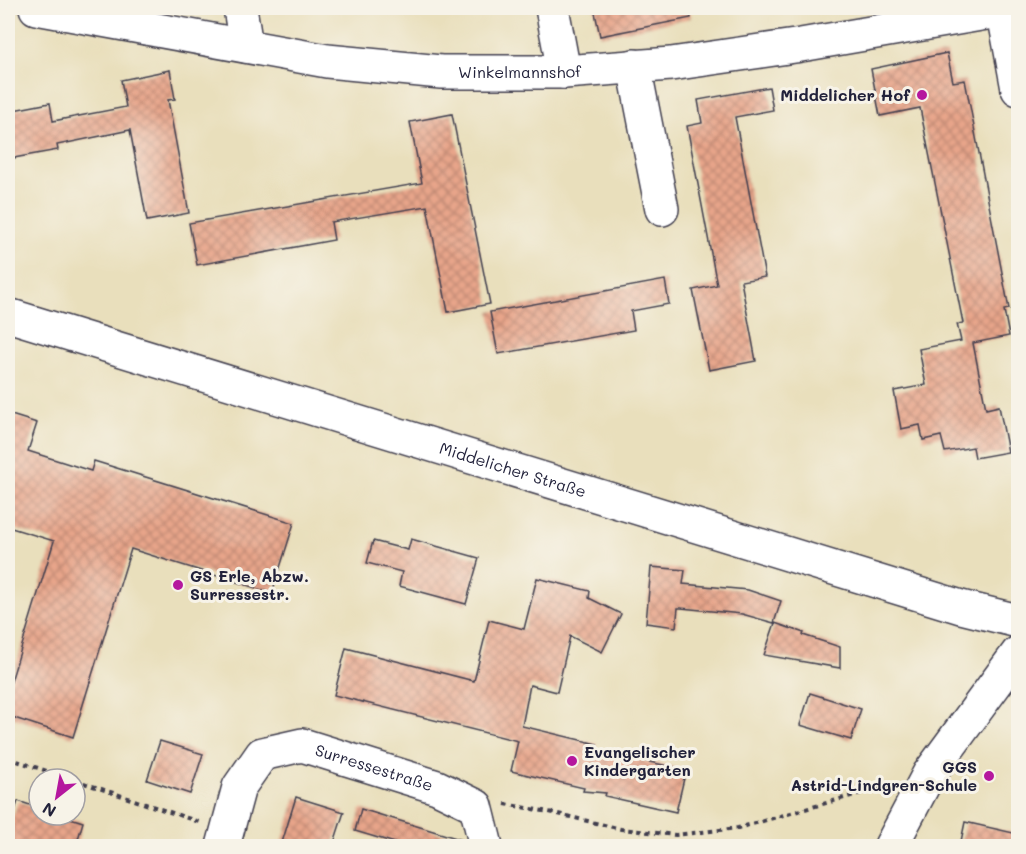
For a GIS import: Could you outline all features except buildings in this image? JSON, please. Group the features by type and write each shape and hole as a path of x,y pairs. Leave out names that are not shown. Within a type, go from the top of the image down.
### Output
{"street":[{"name":"Winkelmannshof","path":"36,8 327,61 441,72 564,72 671,64 795,46 1003,9"},
{"path":"240,8 246,46"},
{"path":"552,8 564,72"},
{"path":"1003,9 1018,88"},
{"path":"634,66 662,209"},
{"name":"Middelicher Straße","path":"8,315 950,604 1018,621"},
{"path":"891,846 929,774 1018,653"},
{"name":"Surressestraße","path":"225,839 239,787 262,754 302,746 437,787 476,806"},
{"path":"476,806 486,846"}],"path":[{"path":"8,758 35,767"},
{"path":"476,806 510,804 621,829 676,835 738,828 929,774"},
{"path":"87,785 225,839"}],"place":[{"name":"Middelicher Hof","path":"922,95"},
{"name":"GS Erle, Abzw. Surressestr.","path":"178,585"},
{"name":"Evangelischer Kindergarten","path":"572,761"},
{"name":"GGS Astrid-Lindgren-Schule","path":"989,776"}]}
